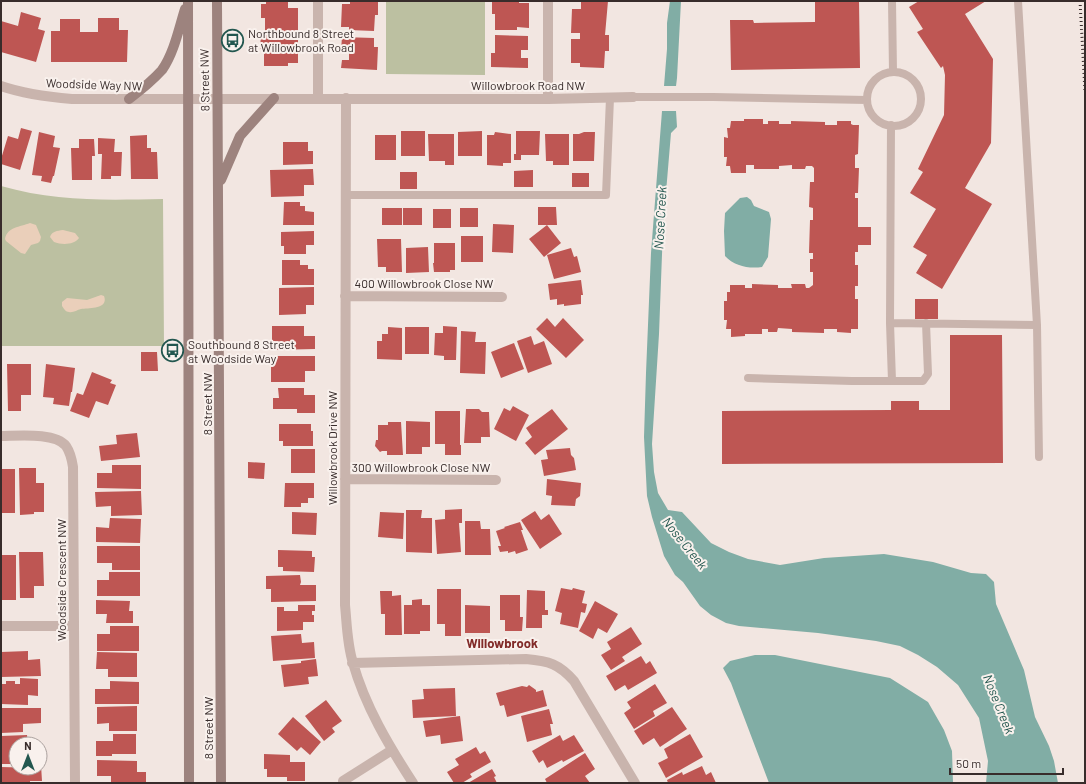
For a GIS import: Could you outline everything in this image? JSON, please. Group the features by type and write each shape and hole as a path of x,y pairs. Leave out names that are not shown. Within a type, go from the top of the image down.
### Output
{"main road":[{"path":"129,99 147,86 162,70 174,44 188,1"},
{"name":"8 Street NW","path":"188,1 189,783"},
{"name":"8 Street NW","path":"217,1 221,783"},
{"path":"218,186 240,136 274,98"}],"street":[{"path":"318,1 318,98"},
{"path":"548,1 548,99"},
{"name":"Woodside Way NW","path":"1,86 15,91 45,97 72,99 188,99"},
{"name":"Willowbrook Road NW","path":"188,99 548,99 633,97"},
{"name":"Willowbrook Drive NW","path":"346,98 345,605 348,641 352,663 366,701 392,750 413,783"},
{"name":"400 Willowbrook Close NW","path":"345,296 502,297"},
{"name":"Woodside Crescent NW","path":"1,436 40,436 54,439 65,445 71,456 73,467 75,783"},
{"name":"300 Willowbrook Close NW","path":"345,479 496,480"},
{"path":"1,626 74,626"},
{"path":"352,663 526,659 543,660 554,664 565,670 574,681 635,783"},
{"path":"343,781 392,750"}],"lane":[{"path":"892,1 893,72"},
{"path":"1018,1 1037,325 1039,457"},
{"path":"893,72 904,74 913,79 919,88 921,98 920,109 914,118 905,124 895,126 884,124 875,119 869,110 867,100 868,90 874,80 883,74 893,72"},
{"name":"Willowbrook Road NW","path":"633,97 867,100"},
{"path":"346,195 606,195 610,98"},
{"path":"891,125 890,323 892,380"},
{"path":"890,323 1037,325"},
{"path":"748,378 852,381 923,380 928,374 926,323"}],"green space":[{"path":"386,1 485,1 485,75 386,74"},
{"path":"1,186 42,195 82,199 163,199 164,346 1,346"}],"sand":[{"path":"30,223 36,225 41,237 40,241 31,245 25,254 21,253 5,239 8,232 11,230"},
{"path":"63,230 75,233 79,238 68,244 54,242 50,237 51,235 55,232"},
{"path":"101,295 104,296 105,300 101,306 68,312 62,306 62,302 67,298 87,300"}],"water":[{"path":"670,1 681,1 677,78 676,86 664,86 667,49 667,23"},
{"name":"Nose Creek","path":"662,111 676,111 677,127 671,133 663,228 659,334 652,444 654,472 658,493 668,510 682,512 711,543 748,559 780,565 824,558 884,554 933,562 971,573 986,574 994,582 996,604 1024,670 1035,717 1049,746 1054,761 1058,783 986,783 988,761 979,718 958,685 937,667 918,655 900,646 876,641 818,633 739,626 726,623 711,615 700,606 683,582 675,575 664,556 647,496 644,437 651,253"},
{"path":"747,197 751,200 754,206 769,212 771,219 768,257 762,267 752,268 742,266 725,256 725,213 740,198"},
{"path":"755,655 775,655 890,678 928,702 944,730 952,751 953,783 769,783 731,683 723,668 730,661"}],"building":[{"path":"266,1 288,1 288,8 298,8 298,32 289,32 289,40 298,40 298,63 288,63 288,66 264,66 264,49 260,49 261,34 265,34 265,18 261,18 261,4 266,4"},
{"path":"350,1 378,1 378,15 375,15 374,31 349,30 349,27 341,27 342,4 350,4"},
{"path":"492,1 519,1 519,3 529,3 529,28 517,27 517,30 495,30 495,14 492,14"},
{"path":"581,1 608,1 605,35 609,35 609,51 605,51 604,68 580,67 580,63 571,63 571,39 580,39 580,33 571,33 572,9 581,9"},
{"path":"815,1 859,1 860,68 731,70 730,20 753,20 754,23 815,22"},
{"path":"919,1 986,1 965,14 993,59 991,143 965,188 992,204 942,289 916,273 927,255 913,247 936,209 910,193 923,172 918,169 944,115 945,75 943,66 941,68 917,32 923,29 909,7"},
{"path":"21,12 41,18 38,29 45,31 36,62 1,52 1,21 18,26"},
{"path":"98,18 119,18 119,30 128,30 127,62 51,62 51,31 60,31 60,19 80,19 80,32 98,32"},
{"path":"495,35 528,36 528,50 521,50 521,58 528,58 528,68 491,67 491,53 495,53"},
{"path":"342,37 374,38 374,47 378,47 377,70 341,68 342,60 349,60 349,52 341,51"},
{"path":"744,119 763,119 763,124 768,124 768,121 779,121 779,124 791,124 791,121 825,122 825,125 837,125 837,121 851,121 851,124 853,125 859,125 858,154 855,155 855,168 859,168 858,193 855,193 855,198 858,198 858,227 871,227 871,245 858,245 858,252 855,252 855,265 858,265 858,286 855,286 855,299 858,299 858,329 851,329 851,333 837,332 837,329 824,329 824,333 792,332 792,329 778,328 777,332 768,332 768,329 762,329 762,334 745,334 745,336 731,337 731,329 726,329 727,320 724,320 724,301 727,301 727,292 730,292 730,285 745,285 745,288 752,288 752,284 778,285 778,288 792,288 791,284 805,284 806,288 809,288 813,285 813,272 810,272 810,259 813,259 813,253 809,253 810,220 813,220 813,208 809,207 810,182 814,182 814,168 812,166 806,166 805,169 792,169 792,165 779,166 779,169 754,169 754,165 746,165 746,173 731,173 730,166 726,166 727,157 724,157 724,137 728,138 727,128 730,128 731,121 744,121"},
{"path":"21,128 32,131 20,170 1,164 1,159 8,136 18,139"},
{"path":"401,131 425,131 425,156 401,156"},
{"path":"482,131 482,156 458,156 458,132"},
{"path":"516,131 540,131 539,155 521,155 521,160 514,160 514,154 516,154"},
{"path":"39,132 55,136 53,147 60,148 51,183 41,181 42,176 32,175"},
{"path":"495,132 511,134 511,163 503,163 503,166 487,165 487,135 494,135"},
{"path":"595,132 594,161 573,161 573,134"},
{"path":"428,134 454,134 454,165 445,165 445,161 429,161"},
{"path":"545,134 569,134 569,165 553,165 553,161 546,161"},
{"path":"147,135 147,148 151,148 151,152 157,152 158,179 131,179 130,136"},
{"path":"375,135 396,135 396,160 375,160"},
{"path":"98,138 115,139 114,152 122,152 121,176 111,176 111,179 101,179 102,154 98,154"},
{"path":"79,139 94,139 95,156 92,156 92,180 72,180 71,148 79,148"},
{"path":"283,142 308,142 308,151 313,151 313,164 283,165"},
{"path":"313,169 314,185 304,185 304,196 271,197 270,170"},
{"path":"533,170 533,187 514,187 514,171"},
{"path":"400,172 417,172 417,189 400,189"},
{"path":"572,173 589,173 589,187 572,187"},
{"path":"284,202 300,202 300,206 305,206 305,211 314,212 314,225 283,225"},
{"path":"538,207 556,207 557,225 538,225"},
{"path":"382,208 402,208 402,225 382,225"},
{"path":"403,208 422,208 422,225 403,225"},
{"path":"460,208 478,208 478,227 460,227"},
{"path":"433,209 451,209 451,228 433,228"},
{"path":"493,224 514,225 513,253 492,252"},
{"path":"547,225 561,243 544,257 529,239"},
{"path":"314,231 314,245 306,245 306,254 284,254 284,246 281,246 281,232"},
{"path":"461,236 483,236 483,262 461,262"},
{"path":"377,239 401,239 402,272 386,272 386,267 378,267"},
{"path":"434,243 455,243 455,270 450,270 450,272 434,272"},
{"path":"428,247 429,272 406,273 406,248"},
{"path":"571,248 574,257 577,256 581,272 554,279 547,255"},
{"path":"282,260 300,260 300,265 308,265 308,269 314,269 314,285 282,285"},
{"path":"581,280 583,295 581,295 581,304 564,306 564,304 557,305 557,299 550,300 548,284"},
{"path":"314,287 314,305 306,305 306,314 279,315 279,288"},
{"path":"915,299 938,299 938,319 915,319"},
{"path":"547,318 555,327 563,318 584,340 566,358 536,329"},
{"path":"272,326 304,326 304,336 315,336 315,349 272,350"},
{"path":"443,326 457,327 456,360 444,360 444,356 434,355 435,333 443,333"},
{"path":"388,327 402,328 402,360 377,359 377,341 382,341 382,334 388,334"},
{"path":"405,327 429,327 429,354 405,354"},
{"path":"461,331 476,332 475,342 486,342 485,374 460,373"},
{"path":"950,335 1002,335 1003,463 722,464 722,411 891,410 891,401 919,401 919,410 950,410"},
{"path":"531,336 534,345 544,341 552,364 528,373 517,341"},
{"path":"514,343 524,369 501,378 491,352"},
{"path":"141,352 157,352 158,371 141,371"},
{"path":"271,356 315,356 315,371 305,371 305,382 271,382"},
{"path":"7,364 31,364 31,395 21,395 21,411 8,411"},
{"path":"46,364 75,368 69,406 53,404 54,398 43,397"},
{"path":"92,372 112,380 110,383 116,385 108,405 96,401 89,418 70,411 77,393 83,395"},
{"path":"278,388 304,388 304,395 315,395 315,413 297,413 297,409 273,409 273,398 279,398"},
{"path":"513,406 529,415 516,441 494,429 504,408 510,411"},
{"path":"466,409 479,409 482,412 489,412 490,437 481,437 481,443 464,443"},
{"path":"552,409 568,429 535,455 525,443 532,437 526,428"},
{"path":"435,411 460,411 461,455 445,455 445,444 435,444"},
{"path":"406,421 430,422 430,447 422,447 422,454 406,454"},
{"path":"388,422 401,422 403,455 387,455 387,451 380,452 375,446 376,440 378,440 378,425 388,425"},
{"path":"279,424 311,424 311,431 313,431 313,446 283,446 283,441 279,441"},
{"path":"137,433 140,457 101,461 99,446 117,444 116,435"},
{"path":"570,448 571,455 574,458 576,470 544,476 541,460 548,459 546,450"},
{"path":"291,449 315,449 315,473 291,473"},
{"path":"248,462 265,463 264,479 248,478"},
{"path":"112,465 141,465 141,489 97,488 97,473 112,473"},
{"path":"19,468 36,468 36,483 44,483 44,512 34,512 34,514 20,515"},
{"path":"1,469 15,469 15,513 1,513"},
{"path":"547,479 581,483 580,496 576,499 575,506 551,505 552,496 546,495"},
{"path":"285,483 314,483 314,498 308,498 308,503 301,503 301,507 284,507"},
{"path":"141,491 142,515 111,516 111,506 96,507 95,492"},
{"path":"462,509 462,523 459,523 461,552 437,554 435,520 445,519 445,510"},
{"path":"406,510 422,510 421,518 432,518 432,553 406,552"},
{"path":"535,511 541,520 549,514 562,534 540,549 521,520"},
{"path":"292,512 317,513 316,535 292,534"},
{"path":"380,512 404,513 403,539 378,537"},
{"path":"110,518 141,519 140,543 96,542 96,527 109,528"},
{"path":"465,521 480,521 481,529 490,529 491,555 465,555"},
{"path":"520,522 523,530 521,530 528,550 516,554 515,551 508,553 508,551 500,552 498,546 501,546 496,531"},
{"path":"97,546 140,546 140,570 112,570 112,563 97,563"},
{"path":"278,550 312,551 312,557 315,557 314,572 283,571 283,567 278,567"},
{"path":"19,552 43,552 44,586 34,586 34,598 20,598"},
{"path":"1,555 16,555 16,600 1,600"},
{"path":"109,572 140,572 140,596 97,596 97,580 109,580"},
{"path":"300,575 300,585 316,585 316,601 271,602 271,589 266,589 266,576"},
{"path":"561,588 572,590 573,588 585,591 582,603 587,604 585,613 581,612 578,628 560,624 562,613 555,611"},
{"path":"437,589 461,589 461,636 445,636 445,624 437,624"},
{"path":"527,590 545,591 545,610 548,610 548,615 542,615 542,628 526,628"},
{"path":"380,591 392,591 392,596 401,595 402,635 385,635 385,614 381,614"},
{"path":"500,595 520,595 520,617 523,617 522,631 505,631 505,620 500,620"},
{"path":"422,599 422,605 430,605 430,631 420,631 420,634 404,634 404,605 412,605 412,600"},
{"path":"96,600 130,601 129,611 133,611 133,623 106,623 107,614 96,614"},
{"path":"595,601 618,614 607,633 598,628 593,639 579,631"},
{"path":"298,605 315,605 315,611 312,611 312,615 314,615 314,622 303,622 303,630 277,631 277,607 284,607 284,611 298,611"},
{"path":"465,605 490,606 490,633 465,633"},
{"path":"110,626 139,626 139,651 97,651 97,634 110,634"},
{"path":"631,627 642,644 622,657 625,661 611,670 601,655 611,649 607,642"},
{"path":"301,634 302,643 314,642 315,658 273,661 271,636"},
{"path":"28,651 28,660 40,659 41,676 1,677 1,652"},
{"path":"97,652 137,653 137,677 108,677 108,669 96,669"},
{"path":"641,656 646,664 650,661 657,673 628,690 625,685 615,691 606,676"},
{"path":"316,659 318,676 308,677 309,684 284,687 281,665 301,663 301,661"},
{"path":"20,678 38,679 38,696 28,695 28,705 1,704 1,684 6,684 6,681 15,681 15,684 20,684"},
{"path":"110,681 139,682 139,704 95,704 95,689 110,689"},
{"path":"655,684 667,703 653,711 655,716 634,729 624,713 631,708 627,702"},
{"path":"529,685 536,690 536,692 543,690 547,706 507,717 504,705 500,706 496,693 522,686 527,687"},
{"path":"455,688 456,716 413,718 412,700 424,699 423,689"},
{"path":"326,700 342,721 332,728 335,732 324,741 305,716"},
{"path":"137,706 137,731 109,731 109,723 97,724 97,707"},
{"path":"672,707 687,729 660,747 654,738 643,745 634,731"},
{"path":"1,708 41,708 41,723 23,724 23,732 1,733"},
{"path":"549,709 553,724 550,724 552,735 527,742 521,716"},
{"path":"460,716 463,741 441,744 440,735 426,737 423,721"},
{"path":"293,717 321,742 310,755 301,747 297,751 278,734"},
{"path":"113,734 136,734 136,754 96,756 96,741 113,741"},
{"path":"690,734 703,757 666,778 658,763 668,758 664,749"},
{"path":"27,735 8,736 8,764 1,764 1,736"},
{"path":"560,735 563,741 574,735 584,751 563,762 562,760 547,768 543,760 539,763 532,751"},
{"path":"476,747 480,754 485,751 491,762 470,774 472,777 462,783 454,783 447,772 459,765 455,759"},
{"path":"585,753 595,769 585,776 590,783 547,783 545,779"},
{"path":"264,754 290,755 290,762 305,762 305,781 287,781 287,777 267,777 267,769 264,769"},
{"path":"97,760 137,761 137,772 146,772 146,783 111,783 111,776 97,776"},
{"path":"702,766 706,775 711,772 716,783 668,783 667,780 682,772 683,775"},
{"path":"1,767 8,767 8,776 42,776 42,781 30,781 30,783 1,783"},
{"path":"492,769 496,776 494,777 497,783 468,783"}],"railway":[{"path":"1080,1 1085,92"}],"place":[{"name":"Northbound 8 Street at Willowbrook Road","path":"233,40"},
{"name":"Southbound 8 Street at Woodside Way","path":"173,351"}],"district":[{"name":"Willowbrook","path":"502,643"}]}
